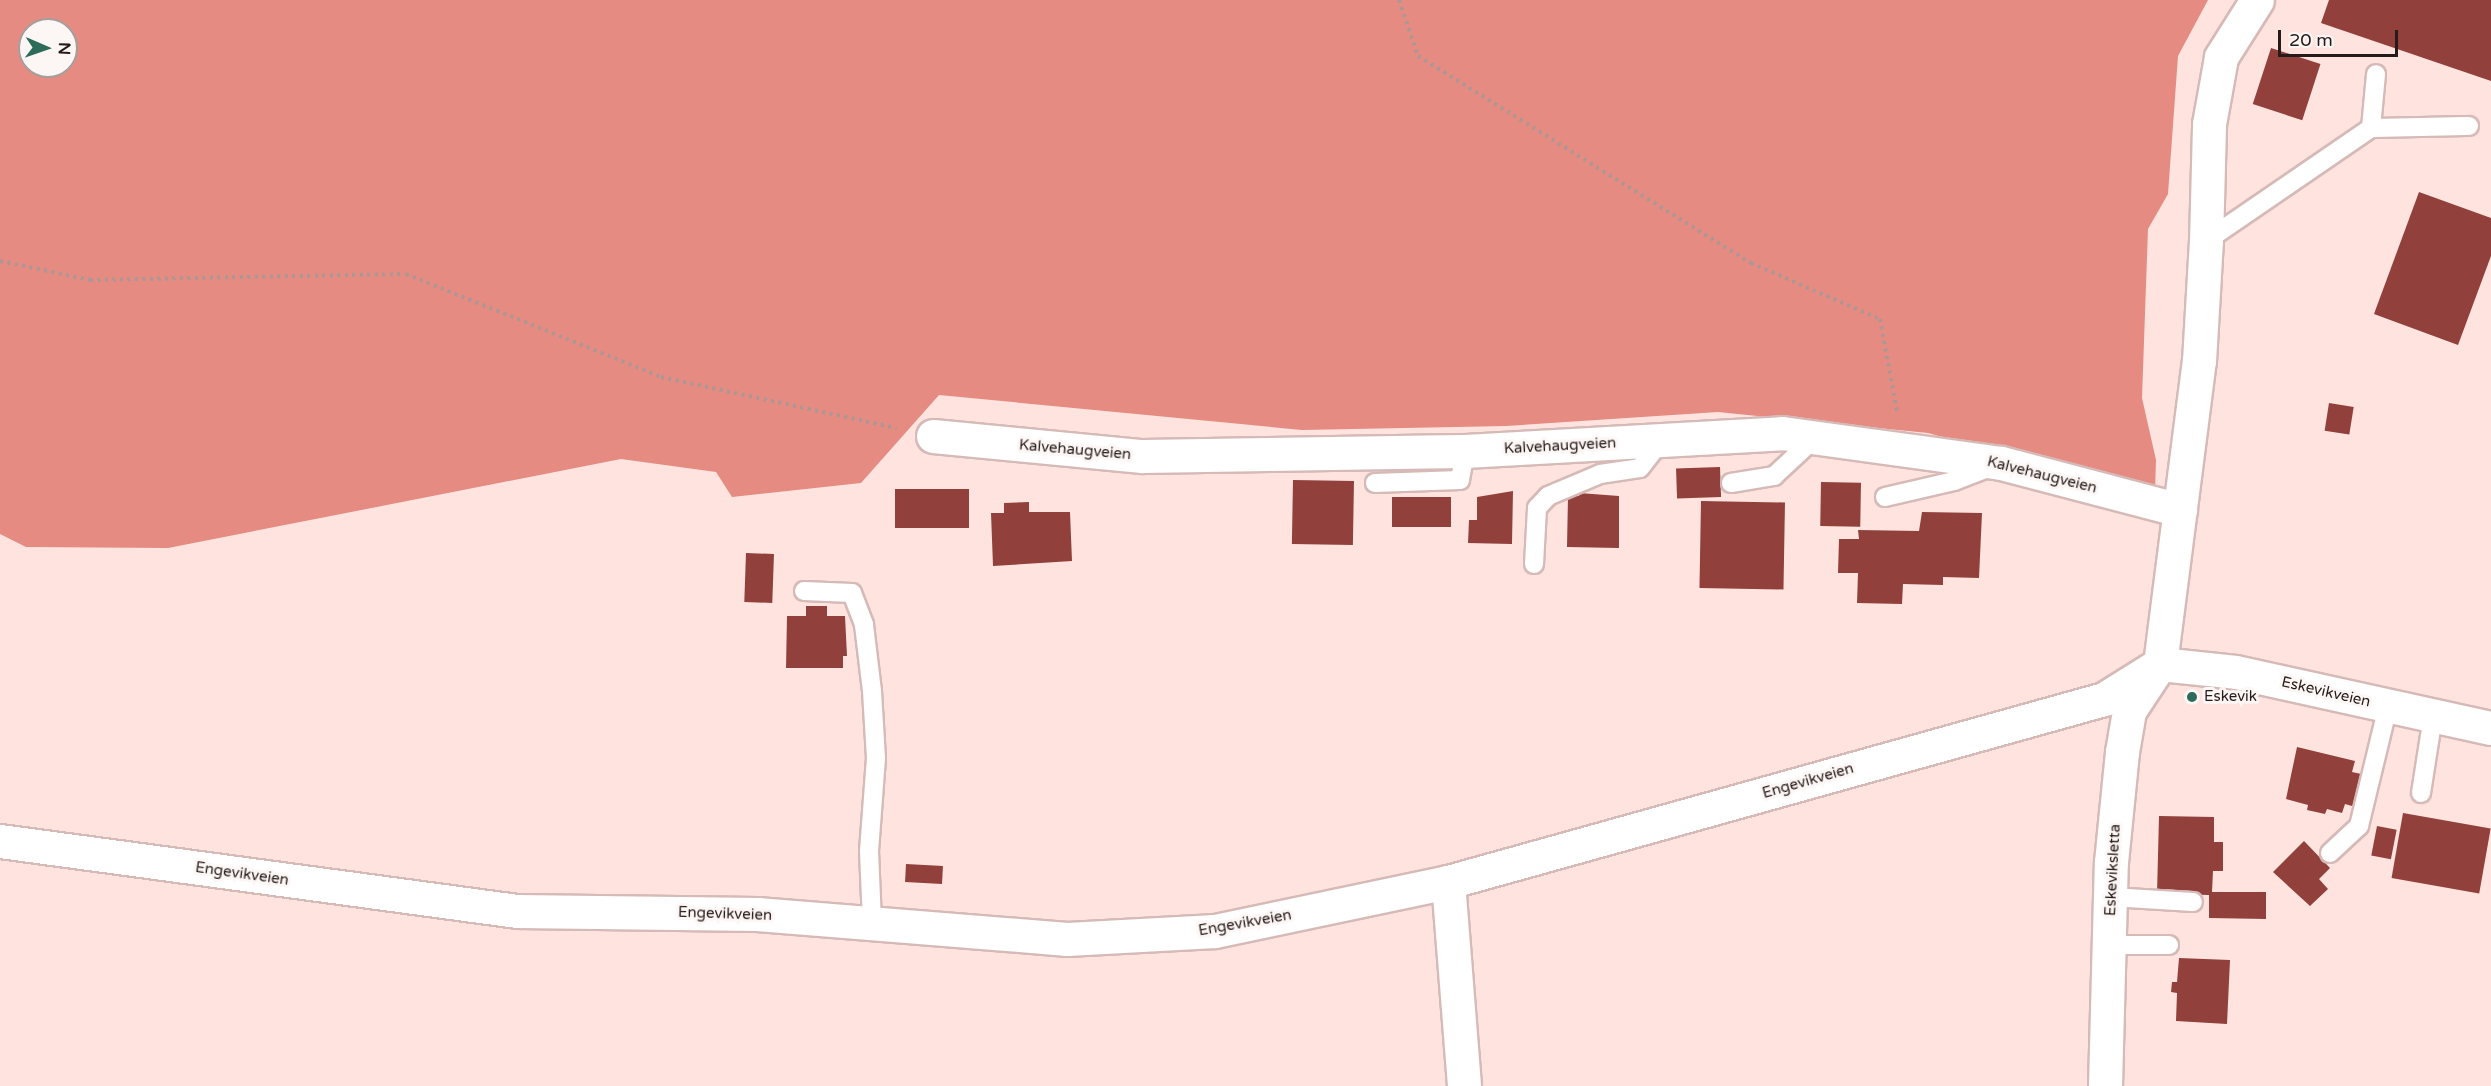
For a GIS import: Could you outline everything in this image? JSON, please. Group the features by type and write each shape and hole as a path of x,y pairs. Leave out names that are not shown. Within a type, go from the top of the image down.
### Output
{"street":[{"path":"2160,664 2199,361 2206,241 2209,124 2221,57 2257,0"},
{"name":"Kalvehaugveien","path":"933,436 1142,456 1465,451 1660,442 1746,434 1816,437 2001,463 2180,510"},
{"name":"Eskevikveien","path":"2160,664 2236,672 2491,728"},
{"name":"Engevikveien","path":"0,841 517,911 757,914 1067,939 1215,931 1449,882 2104,699 2160,664"},
{"name":"Eskeviksletta","path":"2105,1086 2112,851 2129,711 2160,664"},
{"path":"1449,882 1464,1086"}],"lane":[{"path":"2372,129 2376,74"},
{"path":"2206,241 2372,129 2469,126"},
{"path":"1731,483 1774,476 1816,437"},
{"path":"1534,564 1538,508 1548,496 1600,474 1640,468 1660,442"},
{"path":"1375,483 1460,480 1465,451"},
{"path":"1885,497 1954,481 2001,463"},
{"path":"804,591 852,593 864,626 872,691 876,758 869,851 872,923"},
{"path":"2330,853 2359,826 2388,706"},
{"path":"2421,793 2433,716"},
{"path":"2111,897 2193,902"},
{"path":"2109,945 2169,945"}],"path":[{"path":"1399,0 1418,56 1751,263 1880,319 1904,449"},
{"path":"0,261 90,280 406,274 661,377 933,436"}],"shaded area":[{"path":"0,0 2208,0 2178,56 2168,194 2148,229 2142,398 2156,460 2155,491 2035,463 1928,433 1718,412 1506,426 1302,430 939,395 861,483 732,497 716,472 621,459 168,548 26,547 0,534"}],"building":[{"path":"2329,0 2491,0 2491,81 2321,23"},
{"path":"2271,48 2320,64 2302,120 2253,104"},
{"path":"2419,192 2491,218 2491,256 2458,345 2374,314"},
{"path":"2329,403 2354,407 2349,435 2325,431"},
{"path":"1720,467 1721,497 1677,499 1676,469"},
{"path":"1293,480 1354,481 1353,545 1292,544"},
{"path":"1821,482 1861,483 1860,527 1820,526"},
{"path":"895,489 969,489 969,528 895,528"},
{"path":"1513,491 1512,544 1468,543 1469,520 1477,520 1477,497"},
{"path":"1579,493 1619,496 1619,548 1567,547 1568,496 1579,496"},
{"path":"1392,497 1451,497 1451,527 1392,527"},
{"path":"1701,501 1785,502 1783,589 1699,588"},
{"path":"1029,502 1029,512 1070,512 1072,561 993,566 991,513 1004,513 1004,503"},
{"path":"1922,512 1982,513 1979,578 1943,577 1943,585 1903,584 1902,604 1857,603 1858,573 1838,573 1839,539 1859,539 1858,530 1919,531"},
{"path":"746,553 774,554 772,603 744,602"},
{"path":"806,606 827,606 827,616 845,616 847,656 843,656 843,668 786,668 787,616 806,616"},
{"path":"2297,747 2355,761 2352,772 2366,775 2359,808 2345,804 2342,813 2327,809 2325,814 2307,810 2308,805 2286,799"},
{"path":"2403,813 2491,828 2479,893 2392,878"},
{"path":"2159,816 2214,817 2214,842 2223,842 2223,871 2213,871 2212,892 2266,892 2266,919 2209,918 2209,895 2157,894"},
{"path":"2377,826 2397,830 2391,859 2371,855"},
{"path":"2304,841 2330,868 2319,879 2328,889 2310,906 2273,872"},
{"path":"906,864 943,866 942,884 905,882"},
{"path":"2179,958 2230,960 2227,1024 2176,1021 2177,993 2171,992 2172,982 2177,982"}],"place":[{"name":"Eskevik","path":"2192,697"}]}
